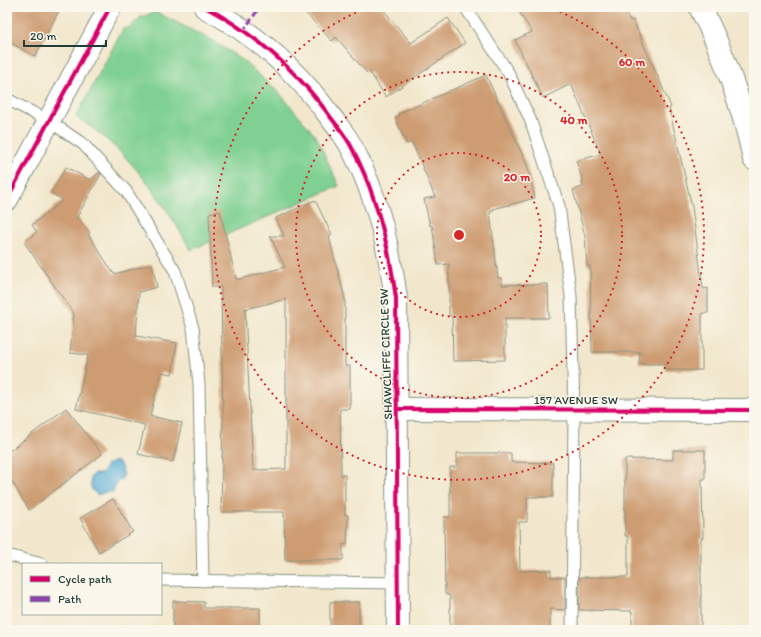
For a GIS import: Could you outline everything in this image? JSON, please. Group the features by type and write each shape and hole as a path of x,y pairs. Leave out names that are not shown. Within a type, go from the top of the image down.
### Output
{"street":[{"path":"7,199 110,7"},
{"name":"SHAWCLIFFE CIRCLE SW","path":"205,7 243,30 271,51 295,73 314,94 352,147 377,208 392,264 396,298 398,409 398,630"},
{"path":"700,7 730,78 753,146"},
{"name":"157 AVENUE SW","path":"398,409 754,410"}],"lane":[{"path":"465,7 508,72 530,119 559,206 571,296 574,410 572,630"},
{"path":"7,98 49,121 83,144 126,192 175,271 192,328 199,384 203,581"},
{"path":"7,555 38,563"},
{"path":"162,580 398,583"}],"green space":[{"path":"156,12 213,41 244,61 283,97 317,138 339,186 191,250 168,212 142,176 111,144 76,117 123,29 129,28 141,17"}],"water":[{"path":"115,461 120,464 124,474 122,479 117,482 113,492 106,492 98,495 92,489 91,477 93,474 101,474 107,465"}],"building":[{"path":"7,7 61,7 35,56 7,41"},
{"path":"300,7 381,7 411,43 448,18 465,43 386,97 369,71 367,73 336,37 332,41"},
{"path":"516,7 623,7 630,21 633,20 671,107 669,108 692,207 703,289 708,288 708,313 702,313 702,370 665,370 665,364 639,364 640,352 592,352 590,266 587,266 585,236 573,190 583,187 583,181 576,161 601,154 571,84 543,98 515,40 532,32"},
{"path":"486,75 527,165 535,198 493,209 493,211 490,212 498,278 502,278 502,285 548,284 549,318 505,318 505,360 453,361 452,316 449,316 449,264 438,265 432,225 430,226 424,199 435,197 412,142 407,144 395,118 399,116 398,114"},
{"path":"66,167 90,180 100,172 101,174 77,217 90,233 88,234 114,274 152,264 157,287 139,292 136,336 177,343 172,374 161,372 150,416 182,423 173,462 138,454 145,425 76,409 88,355 70,353 74,314 24,242 37,232 32,225 63,200 51,193"},
{"path":"315,200 332,235 329,237 345,299 345,366 350,366 350,409 340,409 341,475 345,475 345,515 348,515 347,545 343,544 343,560 285,560 284,512 221,512 223,416 221,287 212,287 209,213 220,211 236,279 285,267 270,236 284,236 276,218","holes":["286,299 286,469 253,470 245,309"]},
{"path":"66,408 102,454 29,510 7,473 7,453"},
{"path":"673,450 705,450 705,479 702,479 703,538 701,538 701,630 632,630 632,611 579,610 579,577 628,577 628,536 625,536 625,459 673,460"},
{"path":"457,453 511,453 511,462 553,463 553,497 527,497 527,522 519,522 520,571 551,570 551,577 565,577 565,610 550,609 550,630 450,630 450,596 445,594 444,517 450,517 450,467 457,467"},
{"path":"113,499 133,532 99,552 80,518"},
{"path":"173,601 204,602 204,608 260,608 260,630 173,630"},
{"path":"330,602 359,602 359,630 330,630"}],"marked path":[{"path":"243,31 260,7"}],"cycle path":[{"path":"7,199 110,7"},
{"path":"205,7 258,41 288,68 316,98 350,144 361,166 381,221 390,259 396,298 398,630"},
{"path":"398,409 754,410"}]}
